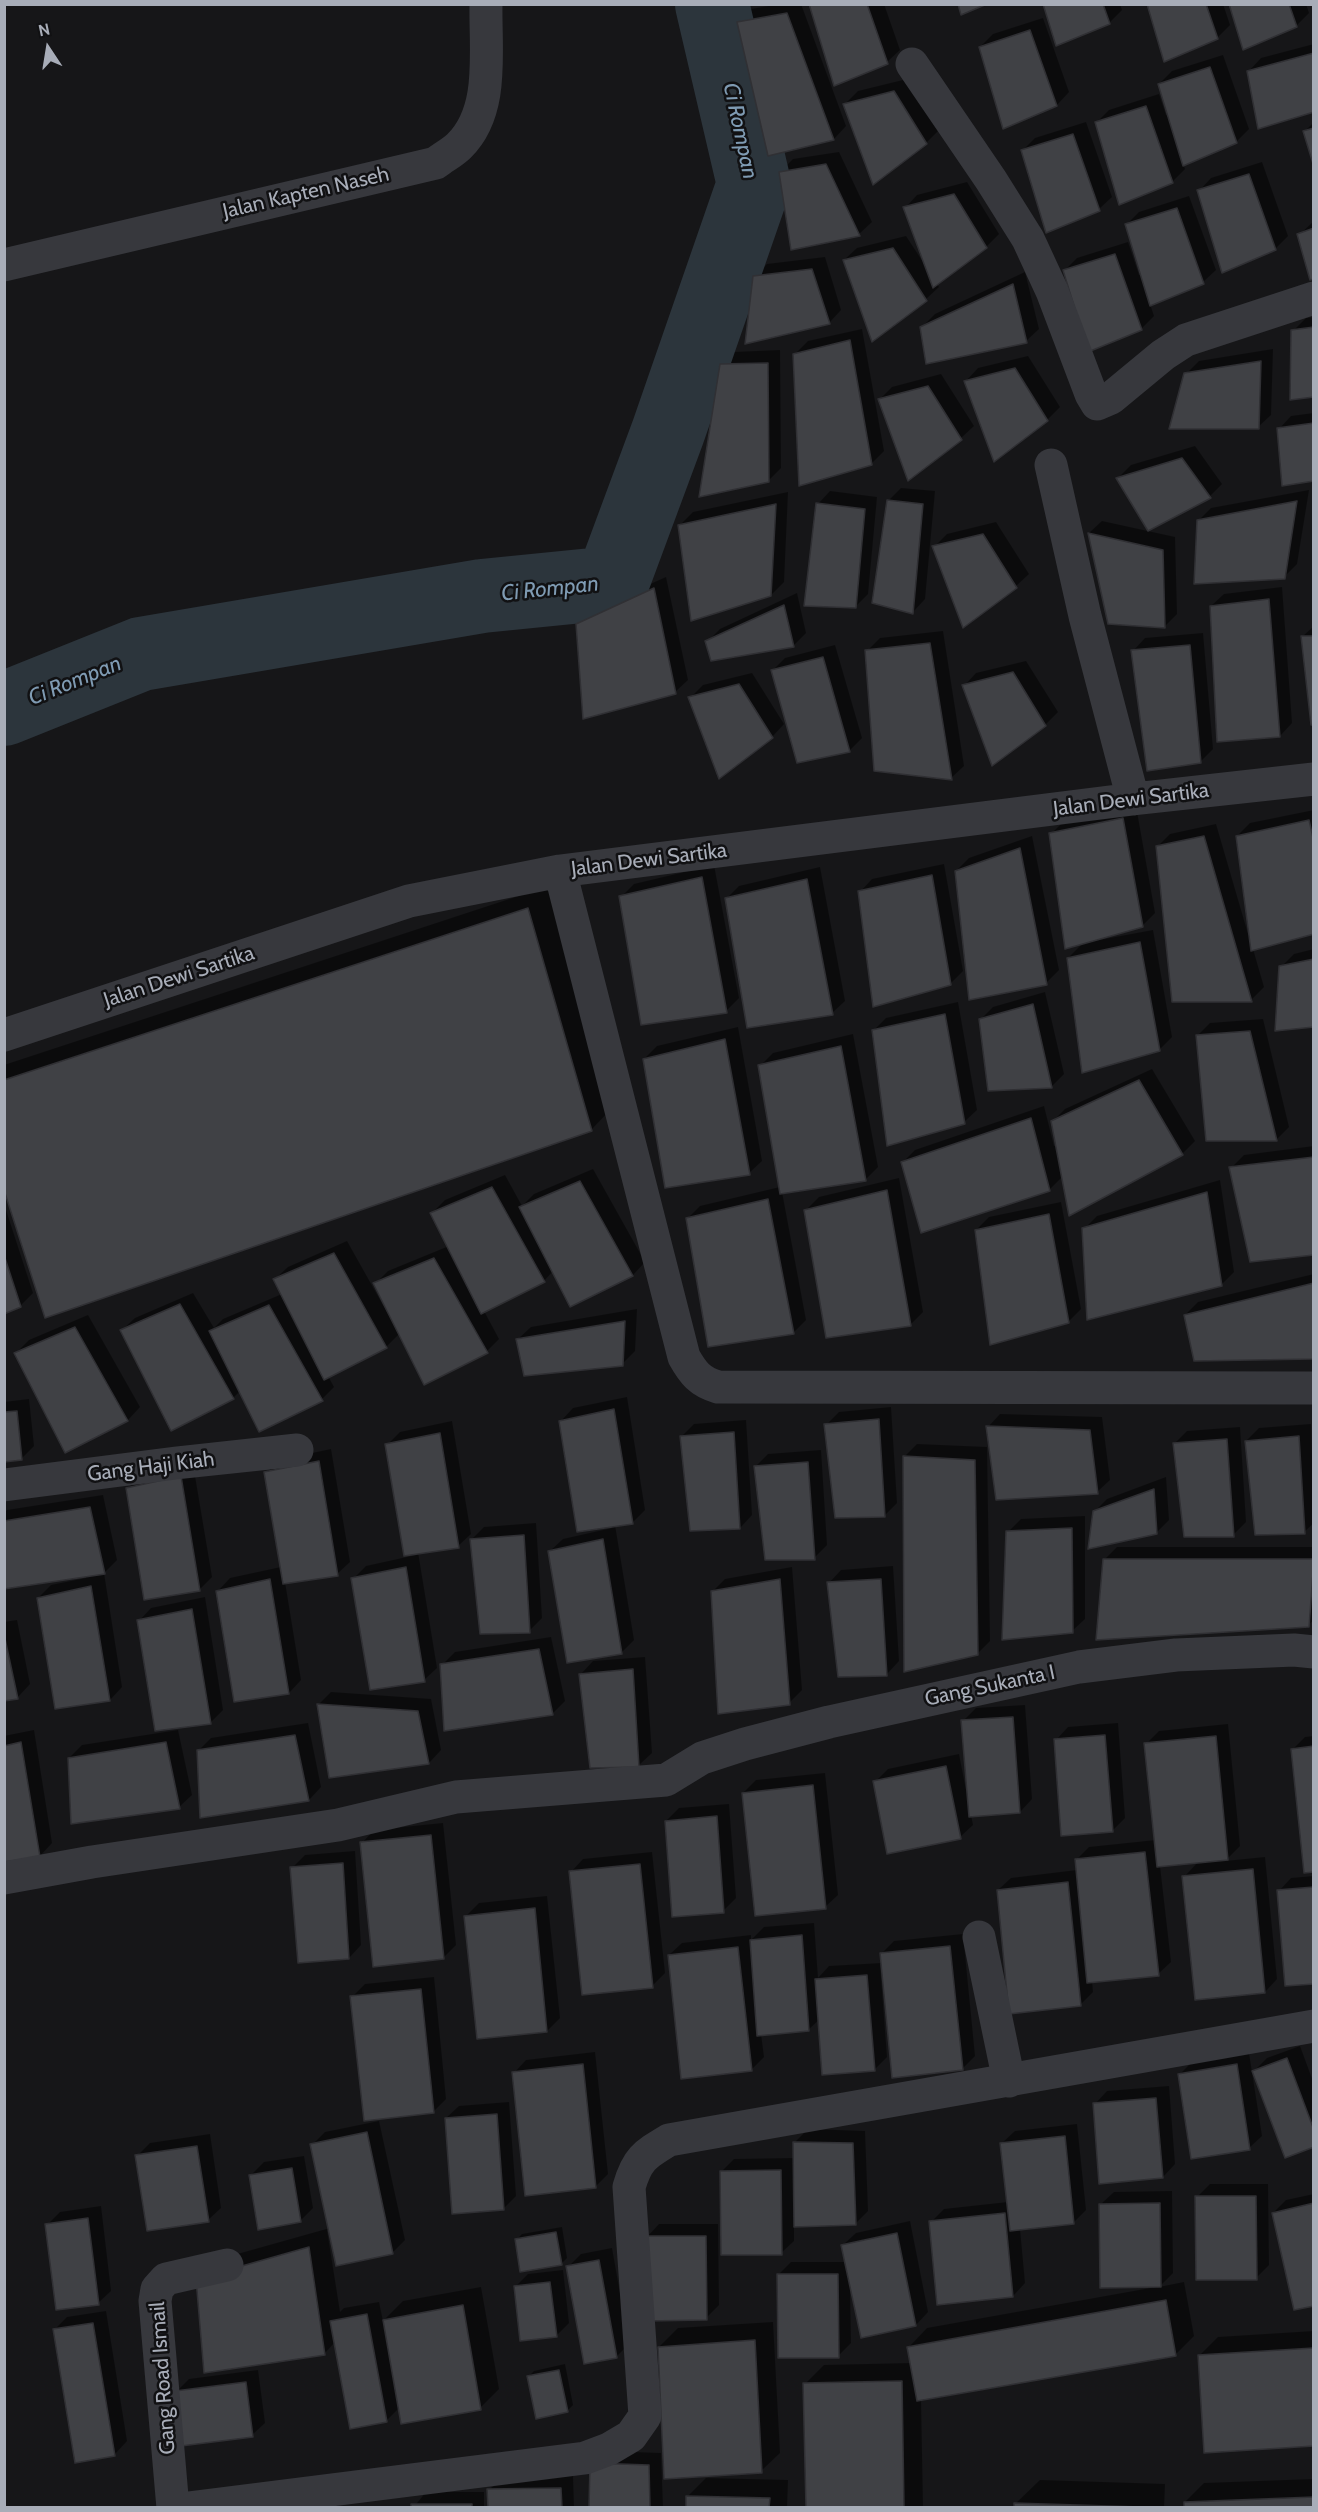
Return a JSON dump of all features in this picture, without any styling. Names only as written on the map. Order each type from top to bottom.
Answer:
[{"type":"street","name":"Jalan Kapten Naseh","points":[[4,264],[436,163],[459,146],[477,119],[485,94],[486,4]]},
{"type":"street","points":[[912,64],[1028,239],[1052,291],[1090,394],[1097,404],[1111,398],[1162,355],[1186,340],[1314,298]]},
{"type":"street","points":[[1051,465],[1085,616],[1133,799]]},
{"type":"street","name":"Jalan Dewi Sartika","points":[[4,1035],[409,901],[560,871],[1133,799],[1314,779]]},
{"type":"street","points":[[560,871],[684,1357],[694,1373],[704,1383],[718,1388],[1314,1388]]},
{"type":"street","name":"Gang Haji Kiah","points":[[4,1485],[297,1450]]},
{"type":"street","name":"Gang Sukanta I","points":[[4,1878],[92,1862],[338,1825],[456,1797],[666,1780],[702,1758],[745,1744],[829,1722],[1078,1667],[1176,1655],[1294,1650],[1314,1652]]},
{"type":"street","points":[[980,1938],[1009,2081]]},
{"type":"street","points":[[188,2508],[585,2458],[609,2449],[631,2436],[645,2416],[629,2187],[635,2166],[650,2151],[669,2140],[964,2086],[1009,2081],[1314,2026]]},
{"type":"street","name":"Gang Road Ismail","points":[[173,2508],[155,2301],[157,2289],[166,2279],[227,2265]]},
{"type":"building","points":[[809,4],[867,4],[888,64],[834,86]]},
{"type":"building","points":[[958,4],[987,4],[961,15]]},
{"type":"building","points":[[1043,4],[1103,4],[1110,24],[1056,46]]},
{"type":"building","points":[[1147,4],[1206,4],[1218,39],[1164,62]]},
{"type":"building","points":[[1229,4],[1289,4],[1297,27],[1243,50]]},
{"type":"building","points":[[787,13],[834,140],[768,156],[737,22]]},
{"type":"building","points":[[1030,30],[1057,106],[1003,129],[979,47]]},
{"type":"building","points":[[1314,53],[1314,112],[1258,129],[1247,71]]},
{"type":"building","points":[[1210,67],[1237,143],[1183,166],[1158,84]]},
{"type":"building","points":[[894,91],[927,144],[873,185],[843,104]]},
{"type":"building","points":[[1146,106],[1173,183],[1119,205],[1095,122]]},
{"type":"building","points":[[1314,128],[1314,167],[1303,131]]},
{"type":"building","points":[[1073,134],[1100,211],[1046,233],[1021,150]]},
{"type":"building","points":[[826,164],[860,236],[791,250],[779,172]]},
{"type":"building","points":[[1249,174],[1276,250],[1222,273],[1197,190]]},
{"type":"building","points":[[954,194],[987,248],[933,288],[903,207]]},
{"type":"building","points":[[1177,208],[1204,284],[1150,306],[1125,224]]},
{"type":"building","points":[[1314,228],[1314,279],[1310,280],[1297,234]]},
{"type":"building","points":[[893,248],[927,301],[872,342],[843,260]]},
{"type":"building","points":[[1115,254],[1142,330],[1088,352],[1063,270]]},
{"type":"building","points":[[812,269],[830,324],[745,344],[753,276]]},
{"type":"building","points":[[1013,284],[1027,343],[926,364],[920,327]]},
{"type":"building","points":[[1314,327],[1314,397],[1290,400],[1291,330]]},
{"type":"building","points":[[850,340],[872,465],[799,486],[793,354]]},
{"type":"building","points":[[1261,361],[1259,429],[1169,429],[1184,373]]},
{"type":"building","points":[[768,363],[769,482],[699,497],[720,364]]},
{"type":"building","points":[[1015,368],[1048,421],[994,462],[964,381]]},
{"type":"building","points":[[928,386],[962,440],[908,481],[878,399]]},
{"type":"building","points":[[1314,423],[1314,481],[1282,486],[1277,428]]},
{"type":"building","points":[[1182,458],[1211,498],[1148,531],[1116,478]]},
{"type":"building","points":[[887,500],[923,504],[913,614],[872,603]]},
{"type":"building","points":[[1297,501],[1285,579],[1194,584],[1197,520]]},
{"type":"building","points":[[816,503],[865,509],[856,608],[804,606]]},
{"type":"building","points":[[776,504],[771,596],[691,621],[678,525]]},
{"type":"building","points":[[1088,533],[1163,550],[1165,628],[1108,624]]},
{"type":"building","points":[[983,534],[1017,588],[963,628],[932,546]]},
{"type":"building","points":[[654,588],[676,694],[583,719],[576,624]]},
{"type":"building","points":[[1269,599],[1280,737],[1217,742],[1210,606]]},
{"type":"building","points":[[784,605],[794,647],[711,661],[705,641]]},
{"type":"building","points":[[1301,636],[1314,636],[1314,725],[1311,725]]},
{"type":"building","points":[[930,643],[952,780],[874,771],[865,650]]},
{"type":"building","points":[[1190,645],[1201,763],[1147,771],[1131,650]]},
{"type":"building","points":[[823,657],[850,752],[797,763],[771,670]]},
{"type":"building","points":[[1013,672],[1046,726],[992,766],[962,685]]},
{"type":"building","points":[[739,684],[773,738],[719,779],[688,697]]},
{"type":"building","points":[[1123,818],[1143,927],[1065,949],[1049,833]]},
{"type":"building","points":[[1309,820],[1314,842],[1314,934],[1251,951],[1236,836]]},
{"type":"building","points":[[1204,836],[1252,1002],[1172,1002],[1156,846]]},
{"type":"building","points":[[1020,848],[1047,985],[969,1000],[955,871]]},
{"type":"building","points":[[932,875],[951,985],[873,1007],[858,891]]},
{"type":"building","points":[[702,877],[727,1013],[641,1025],[619,896]]},
{"type":"building","points":[[807,879],[833,1015],[747,1028],[725,898]]},
{"type":"building","points":[[528,908],[592,1131],[45,1318],[4,1190],[4,1080]]},
{"type":"building","points":[[1140,942],[1160,1051],[1082,1073],[1067,958]]},
{"type":"building","points":[[1314,959],[1314,1027],[1275,1031],[1279,966]]},
{"type":"building","points":[[1033,1004],[1052,1088],[988,1091],[979,1019]]},
{"type":"building","points":[[945,1014],[965,1124],[887,1146],[872,1030]]},
{"type":"building","points":[[1250,1031],[1277,1141],[1206,1141],[1196,1035]]},
{"type":"building","points":[[725,1039],[750,1175],[665,1188],[643,1059]]},
{"type":"building","points":[[841,1046],[866,1181],[780,1194],[758,1065]]},
{"type":"building","points":[[1139,1080],[1183,1155],[1069,1216],[1051,1121]]},
{"type":"building","points":[[1031,1118],[1050,1191],[921,1233],[901,1162]]},
{"type":"building","points":[[1314,1157],[1314,1255],[1250,1262],[1229,1167]]},
{"type":"building","points":[[580,1181],[633,1276],[570,1307],[519,1207]]},
{"type":"building","points":[[492,1187],[545,1282],[481,1314],[430,1213]]},
{"type":"building","points":[[887,1190],[911,1326],[826,1338],[804,1210]]},
{"type":"building","points":[[1207,1192],[1222,1286],[1087,1320],[1082,1228]]},
{"type":"building","points":[[768,1199],[794,1334],[708,1347],[686,1218]]},
{"type":"building","points":[[1049,1214],[1069,1323],[990,1345],[975,1230]]},
{"type":"building","points":[[334,1253],[387,1348],[324,1380],[273,1279]]},
{"type":"building","points":[[4,1255],[21,1307],[4,1314]]},
{"type":"building","points":[[434,1258],[488,1353],[424,1385],[373,1283]]},
{"type":"building","points":[[1314,1283],[1314,1359],[1194,1361],[1184,1315]]},
{"type":"building","points":[[180,1304],[234,1399],[171,1431],[120,1330]]},
{"type":"building","points":[[269,1305],[323,1401],[259,1432],[209,1331]]},
{"type":"building","points":[[625,1321],[623,1366],[524,1376],[516,1339]]},
{"type":"building","points":[[75,1327],[128,1421],[65,1453],[14,1353]]},
{"type":"building","points":[[614,1409],[633,1524],[577,1532],[559,1421]]},
{"type":"building","points":[[17,1411],[22,1460],[4,1462],[4,1412]]},
{"type":"building","points":[[879,1419],[885,1517],[835,1518],[824,1424]]},
{"type":"building","points":[[986,1426],[1090,1430],[1098,1494],[996,1500]]},
{"type":"building","points":[[734,1432],[740,1529],[690,1531],[680,1436]]},
{"type":"building","points":[[440,1433],[459,1548],[404,1556],[385,1444]]},
{"type":"building","points":[[1299,1436],[1305,1534],[1255,1535],[1245,1441]]},
{"type":"building","points":[[1227,1439],[1234,1537],[1184,1537],[1173,1443]]},
{"type":"building","points":[[903,1456],[975,1460],[978,1655],[904,1672]]},
{"type":"building","points":[[319,1461],[338,1576],[283,1584],[264,1472]]},
{"type":"building","points":[[808,1462],[815,1560],[765,1560],[754,1466]]},
{"type":"building","points":[[181,1476],[200,1591],[144,1600],[126,1488]]},
{"type":"building","points":[[1154,1489],[1157,1534],[1088,1549],[1093,1511]]},
{"type":"building","points":[[90,1507],[105,1574],[4,1589],[4,1521]]},
{"type":"building","points":[[1072,1528],[1073,1633],[1002,1640],[1006,1531]]},
{"type":"building","points":[[524,1535],[530,1633],[480,1634],[470,1539]]},
{"type":"building","points":[[603,1539],[622,1654],[567,1663],[548,1551]]},
{"type":"building","points":[[1103,1559],[1314,1559],[1309,1627],[1096,1640]]},
{"type":"building","points":[[406,1567],[425,1682],[370,1690],[351,1578]]},
{"type":"building","points":[[270,1579],[289,1694],[234,1702],[216,1591]]},
{"type":"building","points":[[780,1579],[790,1705],[718,1714],[711,1591]]},
{"type":"building","points":[[881,1579],[887,1676],[838,1677],[827,1582]]},
{"type":"building","points":[[91,1586],[110,1701],[55,1709],[37,1598]]},
{"type":"building","points":[[192,1609],[211,1724],[155,1731],[137,1620]]},
{"type":"building","points":[[4,1634],[18,1699],[4,1701]]},
{"type":"building","points":[[539,1649],[553,1715],[444,1731],[440,1664]]},
{"type":"building","points":[[633,1669],[639,1767],[590,1768],[579,1674]]},
{"type":"building","points":[[317,1704],[418,1711],[429,1764],[329,1778]]},
{"type":"building","points":[[1013,1717],[1020,1813],[969,1817],[961,1720]]},
{"type":"building","points":[[295,1735],[309,1801],[200,1818],[197,1750]]},
{"type":"building","points":[[1105,1735],[1113,1832],[1061,1836],[1054,1739]]},
{"type":"building","points":[[1216,1736],[1228,1860],[1157,1867],[1144,1743]]},
{"type":"building","points":[[21,1742],[40,1857],[4,1862],[4,1746]]},
{"type":"building","points":[[166,1742],[180,1809],[71,1824],[68,1758]]},
{"type":"building","points":[[1314,1746],[1314,1872],[1304,1873],[1291,1749]]},
{"type":"building","points":[[946,1766],[961,1839],[887,1854],[873,1781]]},
{"type":"building","points":[[813,1785],[826,1909],[755,1916],[742,1793]]},
{"type":"building","points":[[717,1816],[724,1913],[672,1917],[665,1821]]},
{"type":"building","points":[[431,1835],[444,1959],[373,1967],[360,1842]]},
{"type":"building","points":[[1145,1852],[1159,1976],[1087,1983],[1075,1859]]},
{"type":"building","points":[[343,1863],[349,1959],[298,1963],[290,1867]]},
{"type":"building","points":[[640,1864],[653,1988],[582,1995],[569,1871]]},
{"type":"building","points":[[1253,1869],[1265,1993],[1195,2000],[1182,1876]]},
{"type":"building","points":[[1068,1882],[1081,2006],[1009,2014],[997,1890]]},
{"type":"building","points":[[1314,1887],[1314,1984],[1285,1986],[1277,1890]]},
{"type":"building","points":[[535,1908],[547,2032],[477,2039],[464,1916]]},
{"type":"building","points":[[802,1935],[809,2031],[757,2036],[750,1940]]},
{"type":"building","points":[[950,1946],[963,2070],[892,2078],[880,1953]]},
{"type":"building","points":[[738,1947],[752,2071],[681,2079],[668,1955]]},
{"type":"building","points":[[867,1975],[875,2071],[822,2075],[815,1979]]},
{"type":"building","points":[[421,1989],[434,2113],[364,2121],[350,1996]]},
{"type":"building","points":[[1287,2058],[1314,2130],[1314,2147],[1285,2158],[1252,2071]]},
{"type":"building","points":[[583,2064],[596,2188],[525,2196],[512,2072]]},
{"type":"building","points":[[1237,2064],[1250,2150],[1191,2159],[1178,2074]]},
{"type":"building","points":[[1156,2098],[1163,2178],[1099,2184],[1093,2103]]},
{"type":"building","points":[[497,2114],[504,2210],[452,2214],[445,2118]]},
{"type":"building","points":[[367,2132],[393,2254],[336,2266],[310,2144]]},
{"type":"building","points":[[1065,2136],[1074,2224],[1010,2231],[1000,2143]]},
{"type":"building","points":[[793,2142],[853,2143],[856,2225],[794,2227]]},
{"type":"building","points":[[197,2146],[209,2222],[147,2231],[135,2155]]},
{"type":"building","points":[[292,2168],[301,2222],[258,2230],[249,2175]]},
{"type":"building","points":[[781,2170],[782,2255],[721,2255],[720,2171]]},
{"type":"building","points":[[1195,2196],[1256,2196],[1257,2280],[1196,2280]]},
{"type":"building","points":[[1160,2203],[1161,2287],[1100,2288],[1099,2204]]},
{"type":"building","points":[[1314,2203],[1314,2306],[1294,2310],[1272,2213]]},
{"type":"building","points":[[1005,2213],[1013,2297],[937,2305],[929,2221]]},
{"type":"building","points":[[88,2218],[99,2305],[56,2310],[45,2224]]},
{"type":"building","points":[[556,2232],[562,2265],[520,2272],[515,2239]]},
{"type":"building","points":[[897,2233],[916,2326],[861,2338],[841,2245]]},
{"type":"building","points":[[645,2236],[706,2236],[707,2320],[646,2321]]},
{"type":"building","points":[[309,2247],[325,2355],[204,2373],[196,2279]]},
{"type":"building","points":[[599,2260],[617,2358],[584,2364],[566,2266]]},
{"type":"building","points":[[777,2274],[838,2274],[839,2358],[778,2358]]},
{"type":"building","points":[[550,2282],[557,2337],[520,2341],[514,2286]]},
{"type":"building","points":[[1166,2300],[1176,2356],[917,2401],[907,2347]]},
{"type":"building","points":[[463,2305],[481,2410],[401,2424],[383,2320]]},
{"type":"building","points":[[367,2314],[387,2422],[350,2429],[330,2321]]},
{"type":"building","points":[[93,2323],[115,2456],[75,2463],[53,2329]]},
{"type":"building","points":[[755,2340],[762,2473],[664,2479],[658,2347]]},
{"type":"building","points":[[1314,2348],[1314,2446],[1204,2453],[1198,2355]]},
{"type":"building","points":[[559,2370],[568,2412],[536,2419],[527,2376]]},
{"type":"building","points":[[902,2381],[904,2508],[806,2508],[803,2383]]},
{"type":"building","points":[[246,2382],[253,2437],[181,2446],[175,2391]]},
{"type":"building","points":[[590,2463],[649,2465],[650,2508],[589,2508]]},
{"type":"building","points":[[561,2488],[562,2508],[488,2508],[487,2489]]},
{"type":"building","points":[[686,2496],[770,2498],[769,2508],[686,2508]]},
{"type":"building","points":[[1314,2497],[1314,2508],[1184,2508],[1184,2502]]},
{"type":"building","points":[[1014,2503],[1141,2507],[1141,2508],[1014,2508]]},
{"type":"building","points":[[411,2504],[472,2504],[472,2508],[411,2508]]},
{"type":"waterway","name":"Ci Rompan","points":[[4,709],[141,654],[482,596],[612,583],[668,432],[754,184],[712,4]]}]
